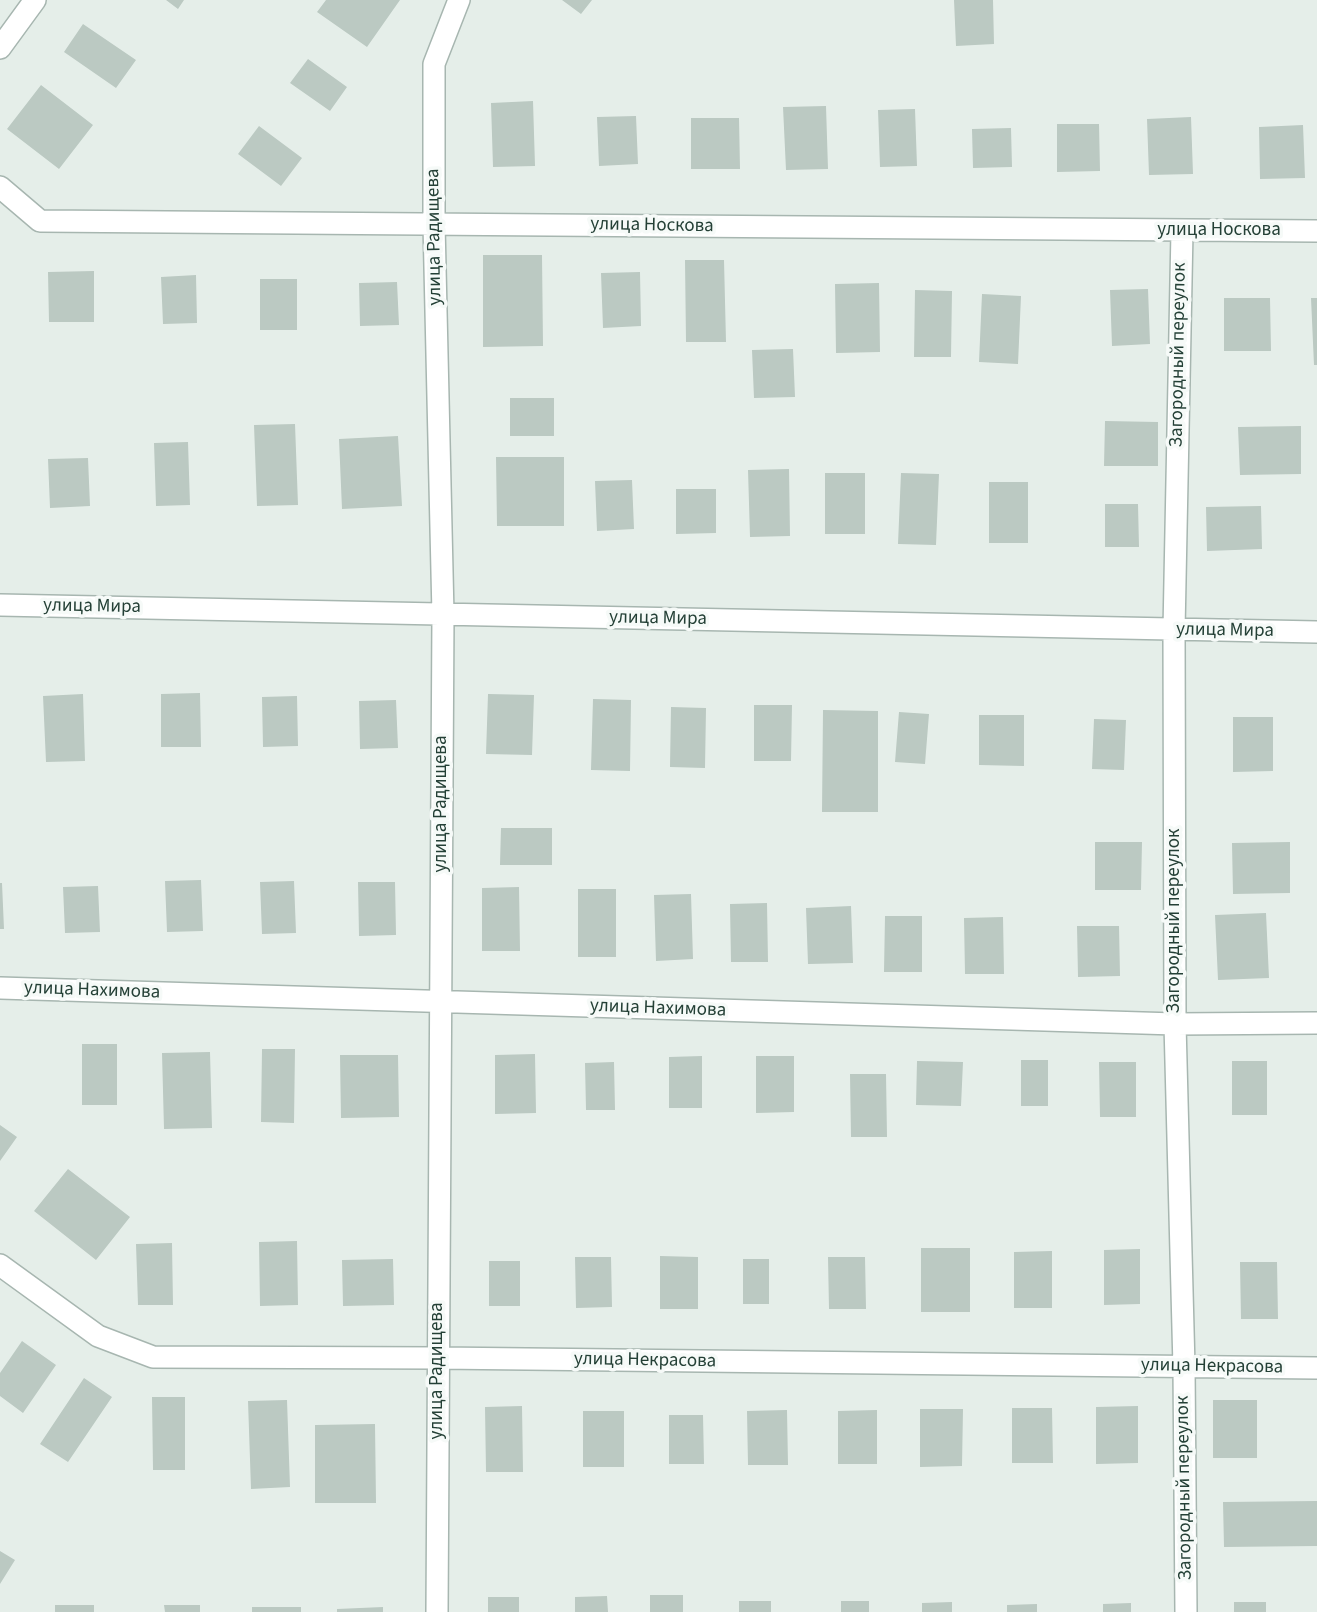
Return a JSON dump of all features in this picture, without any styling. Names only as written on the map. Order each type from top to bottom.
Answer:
[{"type":"street","points":[[0,48],[35,0]]},
{"type":"street","name":"улица Радищева","points":[[437,1612],[443,615],[434,224],[434,64],[459,0]]},
{"type":"street","name":"улица Носкова","points":[[0,187],[40,220],[1317,231]]},
{"type":"street","name":"Загородный переулок","points":[[1182,231],[1174,630],[1175,1024],[1184,1367],[1186,1612]]},
{"type":"street","name":"улица Мира","points":[[0,605],[1317,632]]},
{"type":"street","name":"улица Нахимова","points":[[0,988],[1175,1024],[1317,1023]]},
{"type":"street","name":"улица Некрасова","points":[[0,1265],[98,1336],[152,1357],[1317,1368]]},
{"type":"building","points":[[166,0],[184,0],[178,9]]},
{"type":"building","points":[[326,0],[400,0],[367,47],[317,12]]},
{"type":"building","points":[[562,0],[592,0],[581,14]]},
{"type":"building","points":[[954,0],[993,0],[994,44],[956,46]]},
{"type":"building","points":[[83,24],[136,60],[116,88],[64,52]]},
{"type":"building","points":[[308,59],[347,87],[330,111],[290,83]]},
{"type":"building","points":[[41,85],[93,125],[59,169],[7,129]]},
{"type":"building","points":[[533,101],[535,166],[493,167],[491,103]]},
{"type":"building","points":[[826,106],[828,169],[786,170],[783,107]]},
{"type":"building","points":[[915,109],[917,166],[880,167],[878,110]]},
{"type":"building","points":[[636,116],[638,164],[599,166],[597,117]]},
{"type":"building","points":[[1191,117],[1193,174],[1149,175],[1147,119]]},
{"type":"building","points":[[691,118],[739,118],[740,169],[691,169]]},
{"type":"building","points":[[1057,124],[1099,124],[1100,171],[1057,172]]},
{"type":"building","points":[[1303,125],[1305,178],[1260,179],[1259,127]]},
{"type":"building","points":[[259,126],[302,158],[281,186],[238,154]]},
{"type":"building","points":[[1011,128],[1012,167],[973,168],[972,129]]},
{"type":"building","points":[[483,255],[542,255],[543,346],[483,347]]},
{"type":"building","points":[[685,260],[724,260],[726,342],[686,342]]},
{"type":"building","points":[[94,271],[94,322],[49,322],[48,272]]},
{"type":"building","points":[[640,272],[641,326],[603,328],[601,273]]},
{"type":"building","points":[[196,275],[197,323],[163,324],[161,277]]},
{"type":"building","points":[[260,279],[297,279],[297,330],[260,330]]},
{"type":"building","points":[[397,282],[399,325],[360,326],[359,283]]},
{"type":"building","points":[[879,283],[880,352],[836,353],[835,284]]},
{"type":"building","points":[[1148,289],[1150,344],[1112,346],[1110,290]]},
{"type":"building","points":[[915,290],[952,291],[951,357],[914,357]]},
{"type":"building","points":[[982,294],[1021,296],[1018,364],[979,362]]},
{"type":"building","points":[[1224,298],[1270,298],[1271,351],[1224,351]]},
{"type":"building","points":[[1311,298],[1317,298],[1317,365],[1314,365]]},
{"type":"building","points":[[793,349],[795,397],[754,398],[752,350]]},
{"type":"building","points":[[510,398],[554,398],[554,436],[510,436]]},
{"type":"building","points":[[1105,421],[1158,422],[1158,466],[1104,466]]},
{"type":"building","points":[[295,424],[298,505],[257,506],[254,425]]},
{"type":"building","points":[[1301,426],[1301,474],[1240,475],[1238,427]]},
{"type":"building","points":[[398,436],[402,506],[342,509],[339,439]]},
{"type":"building","points":[[188,442],[190,505],[156,506],[154,443]]},
{"type":"building","points":[[496,457],[564,457],[564,526],[497,526]]},
{"type":"building","points":[[88,458],[90,506],[50,508],[48,459]]},
{"type":"building","points":[[789,469],[790,536],[750,537],[748,470]]},
{"type":"building","points":[[825,473],[865,473],[865,534],[825,534]]},
{"type":"building","points":[[901,473],[939,474],[936,545],[898,544]]},
{"type":"building","points":[[632,480],[634,529],[597,531],[595,481]]},
{"type":"building","points":[[989,482],[1028,482],[1028,543],[989,543]]},
{"type":"building","points":[[676,489],[716,489],[716,533],[676,534]]},
{"type":"building","points":[[1105,504],[1138,504],[1139,547],[1105,547]]},
{"type":"building","points":[[1261,506],[1262,549],[1207,551],[1206,507]]},
{"type":"building","points":[[200,693],[201,747],[161,747],[161,694]]},
{"type":"building","points":[[83,694],[85,761],[46,762],[43,696]]},
{"type":"building","points":[[488,694],[534,695],[532,755],[486,754]]},
{"type":"building","points":[[297,696],[298,746],[263,747],[262,697]]},
{"type":"building","points":[[593,699],[631,700],[630,771],[591,770]]},
{"type":"building","points":[[396,700],[398,748],[360,749],[359,701]]},
{"type":"building","points":[[754,705],[792,705],[791,761],[754,761]]},
{"type":"building","points":[[671,707],[706,708],[705,768],[670,767]]},
{"type":"building","points":[[823,710],[878,711],[878,812],[822,812]]},
{"type":"building","points":[[899,712],[929,714],[925,764],[895,762]]},
{"type":"building","points":[[979,715],[1024,715],[1024,766],[979,765]]},
{"type":"building","points":[[1233,717],[1273,717],[1273,771],[1233,772]]},
{"type":"building","points":[[1094,719],[1126,720],[1124,770],[1092,769]]},
{"type":"building","points":[[501,828],[552,828],[552,865],[500,865]]},
{"type":"building","points":[[1095,842],[1142,842],[1141,890],[1095,890]]},
{"type":"building","points":[[1290,842],[1290,893],[1233,894],[1232,843]]},
{"type":"building","points":[[201,880],[203,931],[167,932],[165,881]]},
{"type":"building","points":[[294,881],[296,933],[262,934],[260,882]]},
{"type":"building","points":[[358,882],[395,882],[396,935],[359,936]]},
{"type":"building","points":[[2,883],[4,929],[0,929]]},
{"type":"building","points":[[98,886],[100,932],[65,933],[63,887]]},
{"type":"building","points":[[519,887],[520,951],[482,951],[482,888]]},
{"type":"building","points":[[578,889],[616,889],[616,957],[578,957]]},
{"type":"building","points":[[691,894],[693,959],[656,961],[654,895]]},
{"type":"building","points":[[767,903],[768,962],[731,962],[730,904]]},
{"type":"building","points":[[851,906],[853,963],[808,964],[806,908]]},
{"type":"building","points":[[1266,913],[1269,978],[1218,980],[1215,915]]},
{"type":"building","points":[[885,916],[922,916],[922,972],[884,972]]},
{"type":"building","points":[[1003,917],[1004,974],[965,974],[964,918]]},
{"type":"building","points":[[1077,926],[1119,926],[1120,976],[1078,977]]},
{"type":"building","points":[[82,1044],[117,1044],[117,1105],[82,1105]]},
{"type":"building","points":[[262,1049],[295,1049],[294,1123],[261,1122]]},
{"type":"building","points":[[210,1052],[212,1128],[164,1129],[162,1053]]},
{"type":"building","points":[[535,1054],[536,1113],[495,1114],[495,1055]]},
{"type":"building","points":[[340,1055],[398,1055],[399,1117],[341,1118]]},
{"type":"building","points":[[702,1056],[702,1108],[669,1108],[669,1057]]},
{"type":"building","points":[[756,1056],[794,1056],[794,1112],[756,1113]]},
{"type":"building","points":[[1021,1060],[1048,1060],[1048,1106],[1021,1106]]},
{"type":"building","points":[[917,1061],[963,1062],[961,1106],[916,1105]]},
{"type":"building","points":[[1232,1061],[1267,1061],[1267,1115],[1232,1115]]},
{"type":"building","points":[[614,1062],[615,1110],[586,1110],[585,1063]]},
{"type":"building","points":[[1099,1062],[1136,1062],[1136,1117],[1100,1117]]},
{"type":"building","points":[[850,1074],[886,1074],[887,1137],[851,1137]]},
{"type":"building","points":[[0,1125],[17,1137],[0,1161]]},
{"type":"building","points":[[68,1169],[130,1217],[96,1260],[34,1211]]},
{"type":"building","points":[[297,1241],[298,1305],[260,1306],[259,1242]]},
{"type":"building","points":[[172,1243],[173,1305],[138,1305],[136,1244]]},
{"type":"building","points":[[921,1248],[970,1248],[970,1312],[921,1312]]},
{"type":"building","points":[[1140,1249],[1140,1304],[1104,1305],[1104,1250]]},
{"type":"building","points":[[1052,1251],[1052,1308],[1014,1308],[1014,1252]]},
{"type":"building","points":[[660,1256],[698,1257],[698,1309],[660,1309]]},
{"type":"building","points":[[575,1257],[611,1257],[612,1307],[576,1308]]},
{"type":"building","points":[[828,1257],[865,1257],[866,1309],[829,1309]]},
{"type":"building","points":[[393,1259],[394,1305],[343,1306],[342,1260]]},
{"type":"building","points":[[743,1259],[769,1259],[769,1304],[743,1304]]},
{"type":"building","points":[[489,1261],[520,1261],[520,1306],[489,1306]]},
{"type":"building","points":[[1240,1262],[1277,1262],[1278,1319],[1241,1319]]},
{"type":"building","points":[[22,1341],[56,1365],[23,1413],[0,1396],[0,1373]]},
{"type":"building","points":[[84,1378],[112,1397],[68,1462],[40,1444]]},
{"type":"building","points":[[152,1397],[185,1397],[185,1470],[153,1470]]},
{"type":"building","points":[[287,1400],[290,1487],[251,1489],[248,1401]]},
{"type":"building","points":[[1213,1400],[1257,1400],[1257,1458],[1213,1458]]},
{"type":"building","points":[[522,1406],[523,1472],[486,1472],[485,1407]]},
{"type":"building","points":[[1138,1406],[1138,1463],[1096,1464],[1096,1407]]},
{"type":"building","points":[[1012,1408],[1052,1408],[1053,1463],[1012,1463]]},
{"type":"building","points":[[920,1409],[963,1409],[962,1466],[920,1467]]},
{"type":"building","points":[[787,1410],[788,1465],[748,1465],[747,1411]]},
{"type":"building","points":[[877,1410],[877,1464],[838,1464],[838,1411]]},
{"type":"building","points":[[583,1411],[624,1411],[624,1467],[583,1467]]},
{"type":"building","points":[[669,1415],[703,1415],[704,1464],[669,1464]]},
{"type":"building","points":[[375,1424],[376,1503],[315,1503],[315,1425]]},
{"type":"building","points":[[1317,1501],[1317,1546],[1224,1547],[1223,1502]]},
{"type":"building","points":[[0,1551],[15,1560],[0,1584]]},
{"type":"building","points":[[650,1595],[683,1595],[683,1612],[650,1612]]},
{"type":"building","points":[[607,1596],[608,1612],[575,1612],[575,1597]]},
{"type":"building","points":[[488,1597],[519,1597],[519,1612],[488,1612]]},
{"type":"building","points":[[739,1601],[771,1601],[771,1612],[739,1612]]},
{"type":"building","points":[[841,1601],[869,1601],[869,1612],[841,1612]]},
{"type":"building","points":[[952,1602],[952,1612],[922,1612],[922,1603]]},
{"type":"building","points":[[1234,1602],[1266,1602],[1266,1612],[1234,1612]]},
{"type":"building","points":[[1131,1603],[1131,1612],[1103,1612],[1103,1604]]},
{"type":"building","points":[[1037,1604],[1037,1612],[1007,1612],[1007,1605]]},
{"type":"building","points":[[55,1605],[94,1605],[94,1612],[55,1612]]},
{"type":"building","points":[[164,1605],[200,1605],[200,1612],[165,1612]]},
{"type":"building","points":[[252,1607],[301,1607],[301,1612],[252,1612]]},
{"type":"building","points":[[383,1607],[383,1612],[337,1612],[337,1609]]}]
